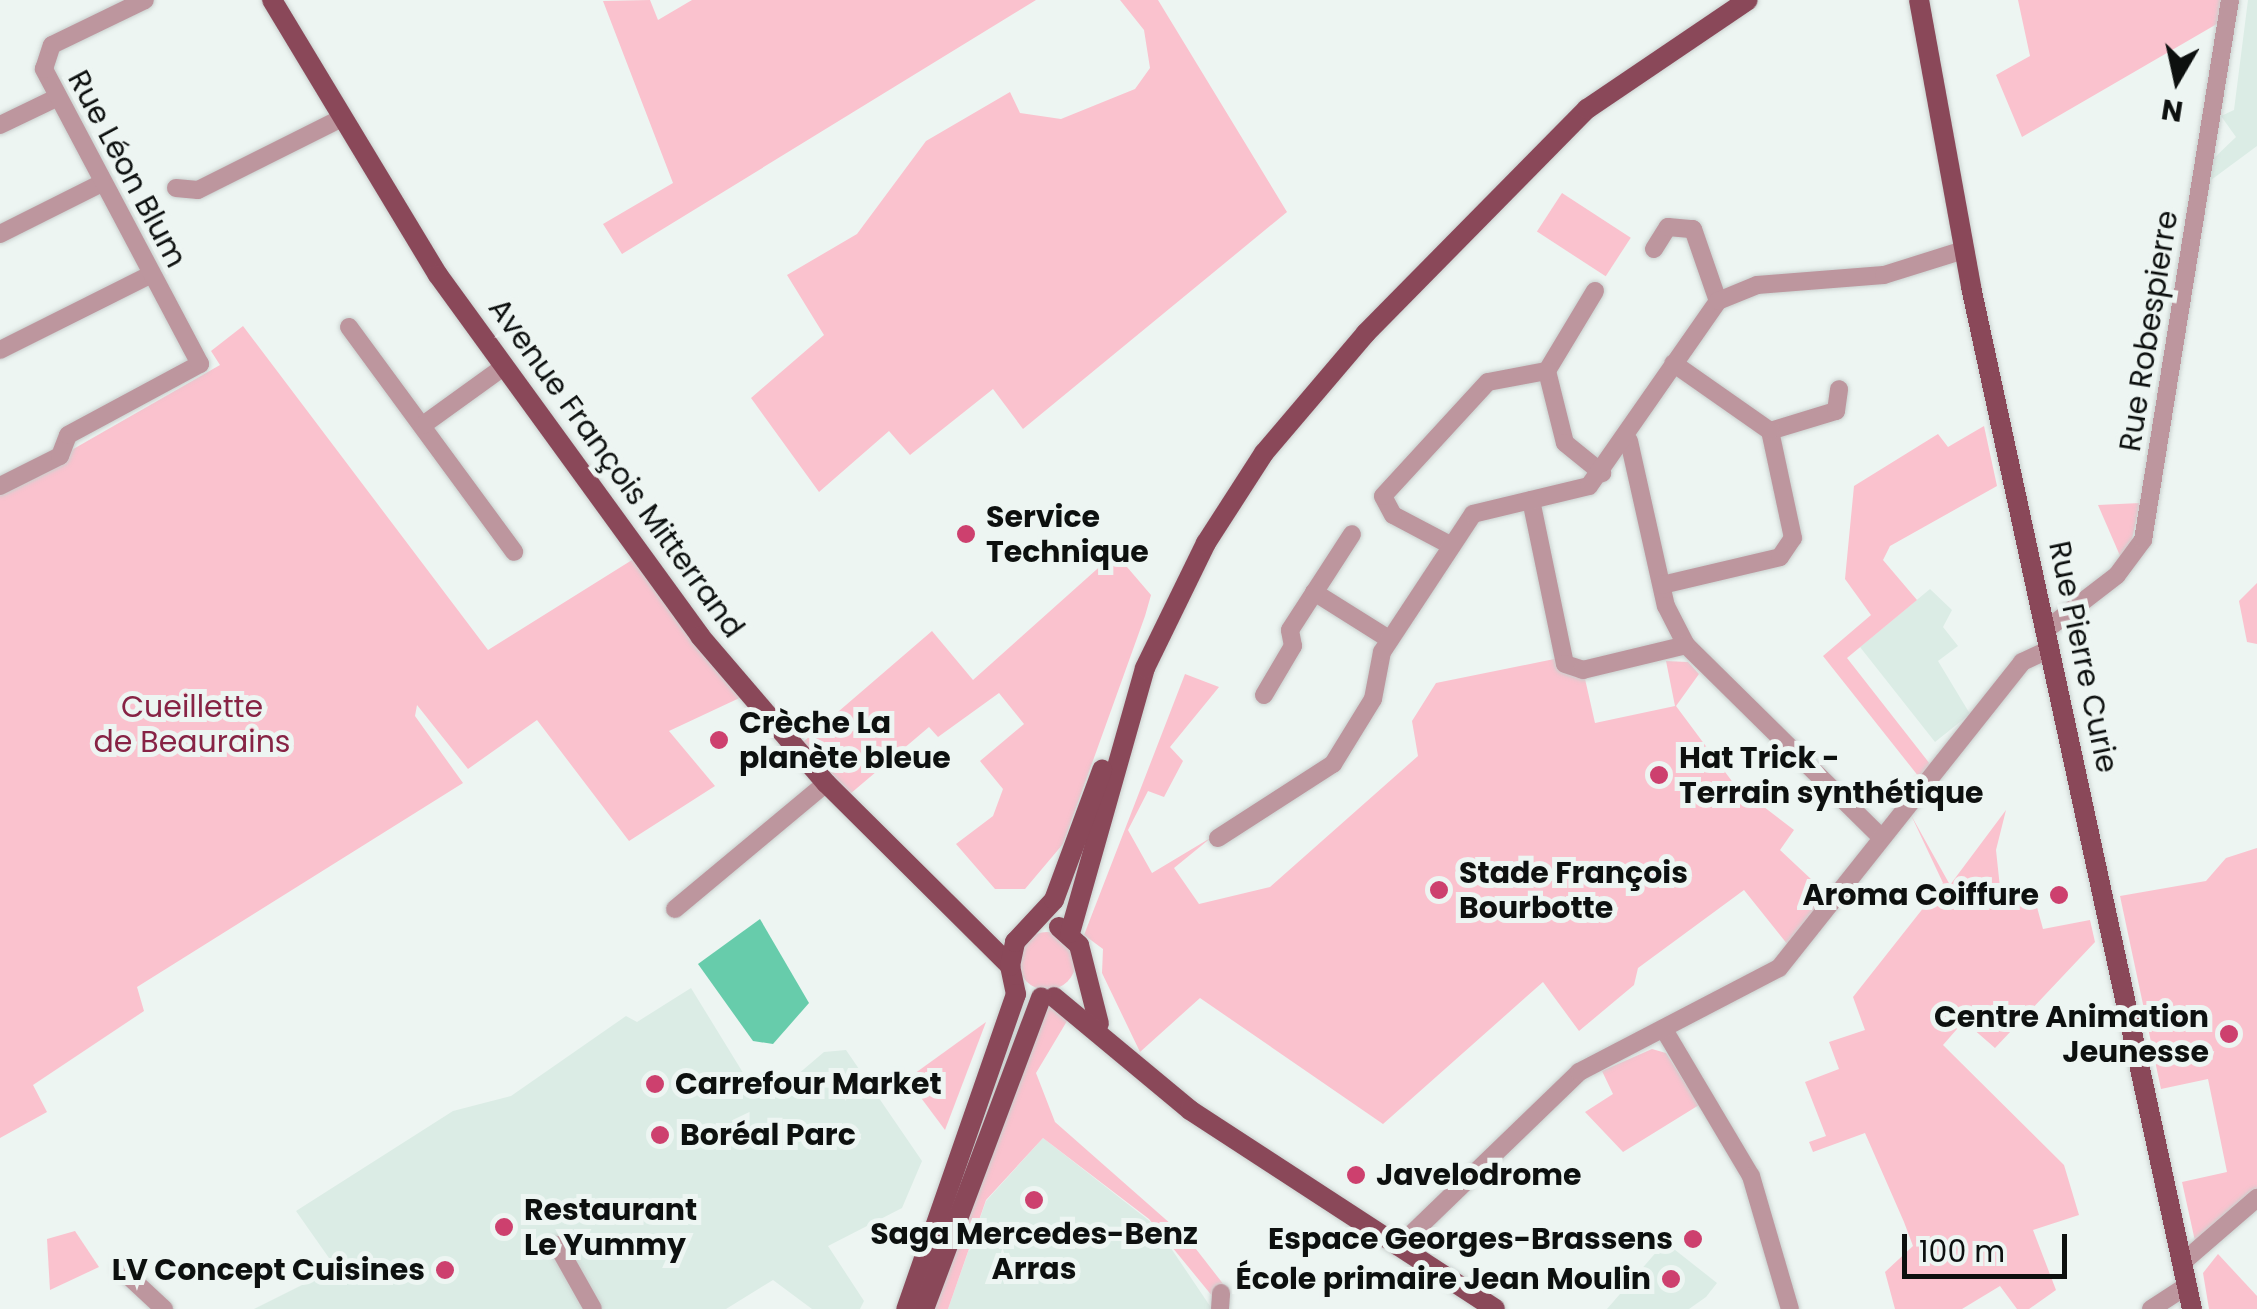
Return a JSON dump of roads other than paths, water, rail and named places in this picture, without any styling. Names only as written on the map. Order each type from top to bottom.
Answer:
[{"type":"main road","name":"Avenue François Mitterrand","points":[[272,0],[338,120],[502,368],[700,636],[826,782],[1012,973]]},
{"type":"main road","points":[[906,1309],[1028,932],[1206,543],[1310,395],[1587,109],[1748,2]]},
{"type":"main road","name":"Rue Pierre Curie","points":[[1916,5],[1964,250],[2192,1309]]},
{"type":"main road","points":[[1104,1035],[1070,933],[1127,715]]},
{"type":"main road","points":[[970,926],[1070,933]]},
{"type":"main road","points":[[1012,973],[1104,1035],[1190,1110],[1494,1309]]},
{"type":"main road","points":[[924,1309],[1048,997],[1081,974]]},
{"type":"main road","points":[[891,1309],[942,1204]]},
{"type":"street","name":"Rue Léon Blum","points":[[0,486],[60,456],[68,434],[186,377],[198,354],[98,186],[44,69],[52,46],[145,0]]},
{"type":"street","name":"Rue Robespierre","points":[[1398,1247],[1579,1072],[1666,1033],[1779,968],[2022,662],[2126,566],[2143,540],[2230,0]]},
{"type":"street","points":[[0,125],[56,98]]},
{"type":"street","points":[[176,188],[198,190],[338,120]]},
{"type":"street","points":[[0,234],[98,186]]},
{"type":"street","points":[[1654,249],[1668,227],[1693,228],[1718,300]]},
{"type":"street","points":[[1218,838],[1333,764],[1373,699],[1386,646],[1473,514],[1530,500],[1602,474],[1629,441],[1673,363],[1718,300],[1757,285],[1884,276],[1964,250]]},
{"type":"street","points":[[0,350],[150,276]]},
{"type":"street","points":[[1595,291],[1547,371],[1565,443],[1602,474]]},
{"type":"street","points":[[349,327],[514,552]]},
{"type":"street","points":[[1662,584],[1791,547],[1770,432],[1673,363]]},
{"type":"street","points":[[423,425],[502,368]]},
{"type":"street","points":[[1450,545],[1392,515],[1384,496],[1488,382],[1547,371]]},
{"type":"street","points":[[1770,432],[1836,411],[1840,389]]},
{"type":"street","points":[[1629,441],[1662,584],[1686,645],[1881,838]]},
{"type":"street","points":[[1530,500],[1565,664],[1583,670],[1686,645]]},
{"type":"street","points":[[1264,695],[1314,592],[1352,534]]},
{"type":"street","points":[[1314,592],[1386,646]]},
{"type":"street","points":[[675,908],[826,782]]},
{"type":"street","points":[[1666,1033],[1740,1152],[1790,1309]]},
{"type":"street","points":[[2183,1262],[2257,1198]]},
{"type":"street","points":[[557,1246],[588,1308]]},
{"type":"street","points":[[120,1269],[164,1309]]},
{"type":"street","points":[[2151,1309],[2188,1286]]},
{"type":"place","name":"Service Technique","points":[[966,534]]},
{"type":"place","name":"Crèche La planète bleue","points":[[719,740]]},
{"type":"place","name":"Hat Trick - Terrain synthétique","points":[[1659,775]]},
{"type":"place","name":"Stade François Bourbotte","points":[[1439,890]]},
{"type":"place","name":"Aroma Coiffure","points":[[2059,895]]},
{"type":"place","name":"Centre Animation Jeunesse","points":[[2229,1034]]},
{"type":"place","name":"Carrefour Market","points":[[655,1084]]},
{"type":"place","name":"Boréal Parc","points":[[660,1135]]},
{"type":"place","name":"Javelodrome","points":[[1356,1175]]},
{"type":"place","name":"Saga Mercedes-Benz Arras","points":[[1034,1200]]},
{"type":"place","name":"Restaurant Le Yummy","points":[[504,1227]]},
{"type":"place","name":"Espace Georges-Brassens","points":[[1693,1239]]},
{"type":"place","name":"LV Concept Cuisines","points":[[445,1270]]},
{"type":"place","name":"École primaire Jean Moulin","points":[[1671,1279]]},
{"type":"park label","name":"Cueillette de Beaurains","points":[[192,724]]}]
